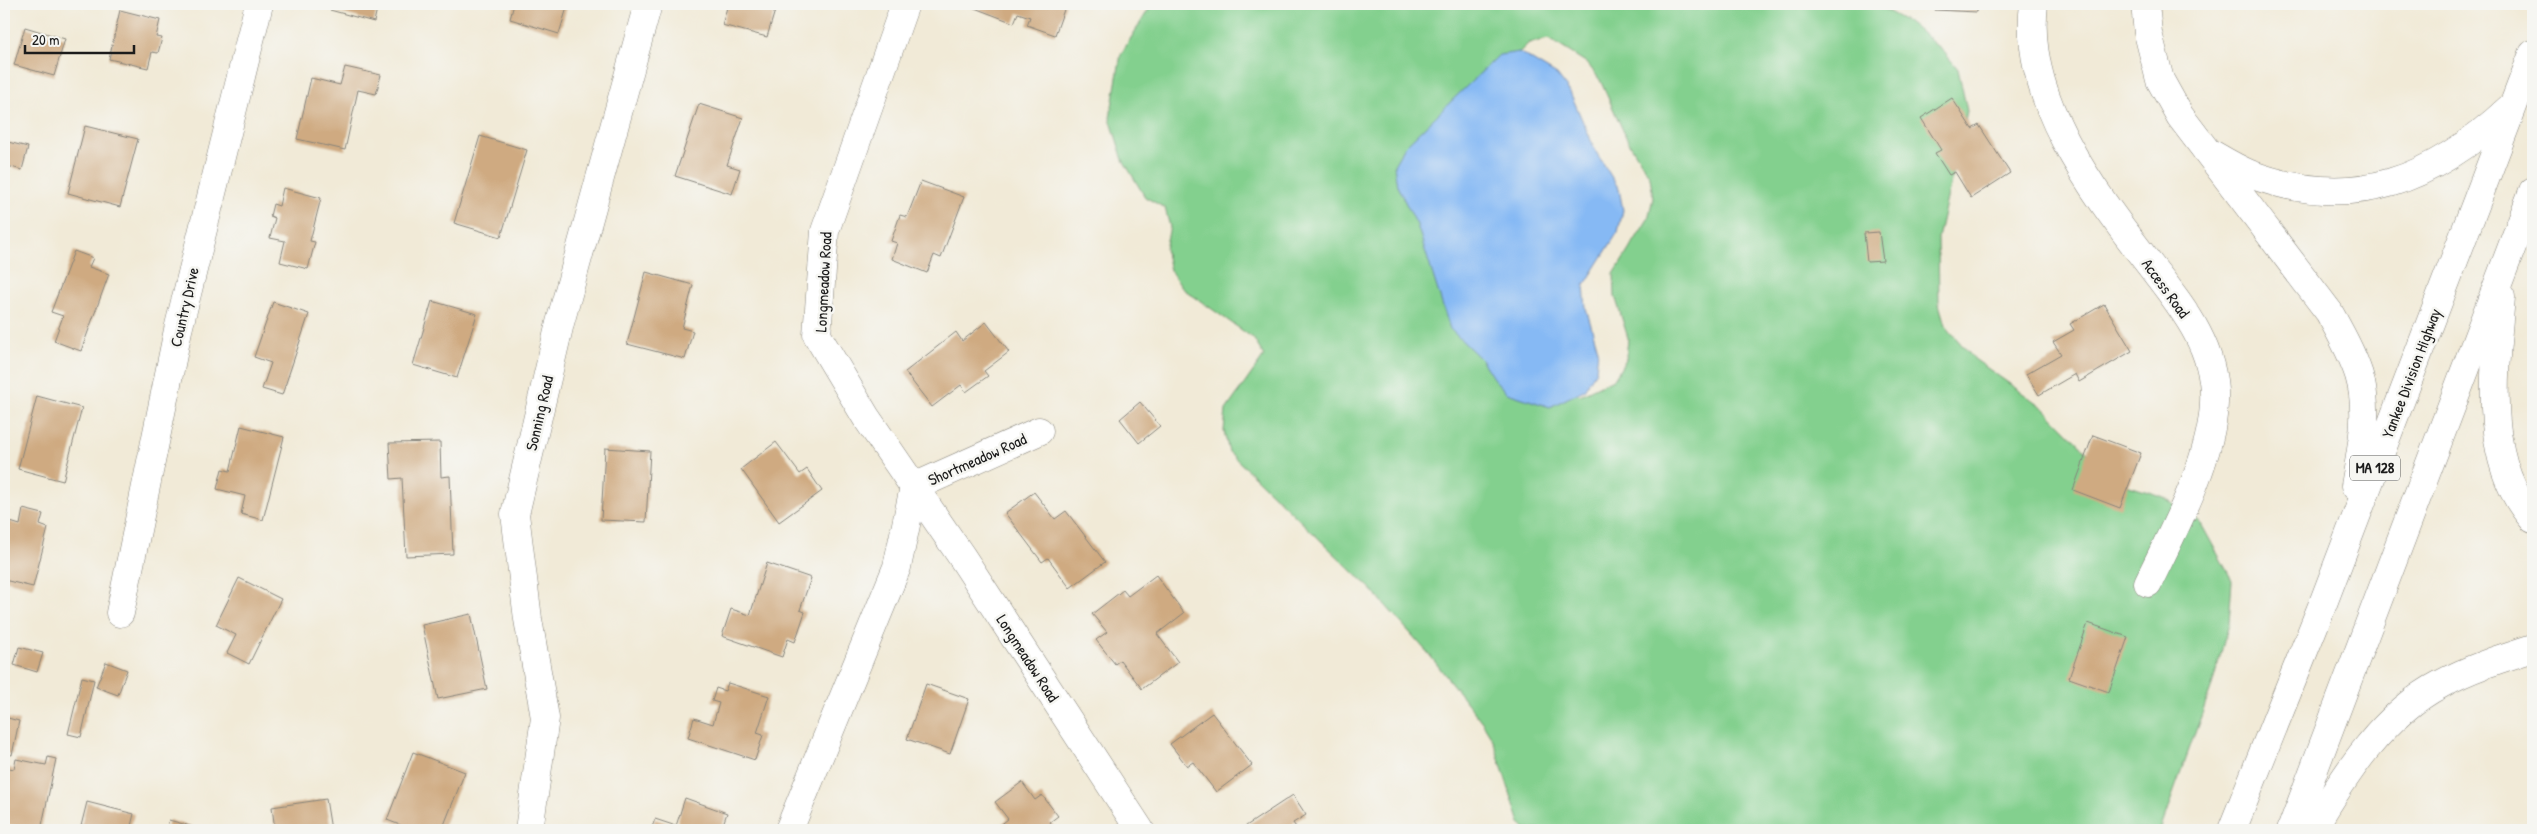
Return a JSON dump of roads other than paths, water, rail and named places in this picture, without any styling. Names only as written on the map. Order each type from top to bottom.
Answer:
[{"type":"main road","name":"Country Drive","points":[[120,613],[178,330],[259,4]]},
{"type":"main road","name":"Sonning Road","points":[[528,830],[545,718],[528,619],[515,514],[560,324],[648,4]]},
{"type":"main road","name":"Longmeadow Road","points":[[905,4],[824,231],[817,335],[866,417],[1140,830]]},
{"type":"main road","name":"Access Road","points":[[2034,4],[2034,55],[2055,122],[2100,198],[2187,312],[2212,366],[2214,404],[2207,444],[2187,503],[2148,584]]},
{"type":"main road","points":[[2146,4],[2148,33],[2160,80],[2180,116],[2329,312],[2359,375],[2364,406],[2363,442],[2354,494],[2322,606]]},
{"type":"main road","name":"Yankee Division Highway","points":[[2232,830],[2322,606],[2533,54]]},
{"type":"main road","points":[[2205,150],[2249,173],[2288,184],[2327,190],[2368,189],[2406,179],[2450,157],[2486,130],[2514,104]]},
{"type":"main road","name":"MA 128","points":[[2291,830],[2533,192]]},
{"type":"main road","points":[[2504,266],[2496,382],[2497,428],[2504,466],[2522,506],[2533,519]]},
{"type":"main road","name":"Shortmeadow Road","points":[[914,487],[1039,432]]},
{"type":"main road","points":[[789,830],[897,567],[914,487]]},
{"type":"main road","points":[[2312,830],[2333,795],[2365,749],[2399,714],[2440,684],[2489,662],[2533,648]]},
{"type":"water","points":[[1519,52],[1557,75],[1570,92],[1596,152],[1619,189],[1623,210],[1618,232],[1584,286],[1586,308],[1598,350],[1596,371],[1584,390],[1550,407],[1507,393],[1493,378],[1481,359],[1450,329],[1417,225],[1397,186],[1394,165],[1405,146],[1499,55]]}]
